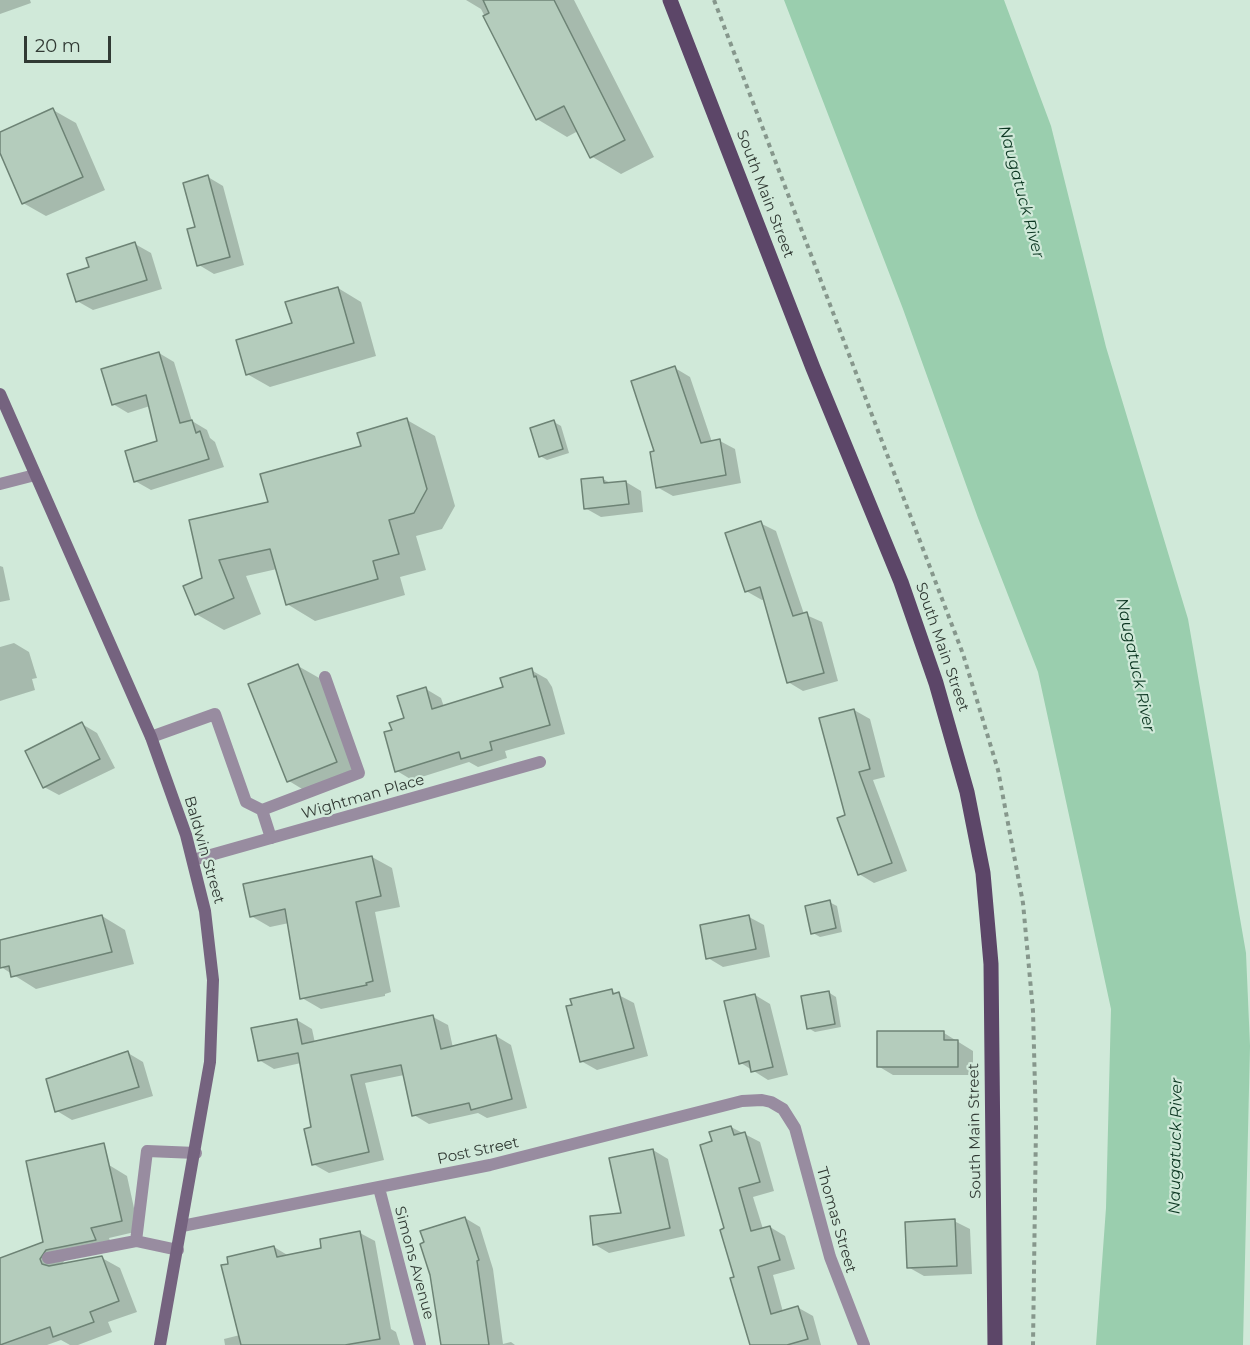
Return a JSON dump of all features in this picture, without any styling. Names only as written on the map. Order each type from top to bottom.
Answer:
[{"type":"main road","name":"South Main Street","points":[[670,0],[813,368],[905,593],[936,683],[967,792],[983,873],[991,964],[996,1345]]},
{"type":"main road","name":"Baldwin Street","points":[[0,394],[151,737],[193,860],[209,932],[214,1003],[210,1062],[196,1153],[160,1345]]},
{"type":"street","points":[[0,484],[35,475]]},
{"type":"street","points":[[262,810],[359,773],[325,677]]},
{"type":"street","points":[[151,737],[215,714],[246,802],[262,810],[271,838]]},
{"type":"street","name":"Wightman Place","points":[[193,860],[540,762]]},
{"type":"street","name":"Post Street","points":[[182,1226],[490,1165],[741,1101],[762,1100],[778,1105]]},
{"type":"street","name":"Thomas Street","points":[[778,1105],[788,1115],[795,1128],[826,1246],[864,1345]]},
{"type":"street","points":[[136,1241],[147,1150],[196,1153]]},
{"type":"street","name":"Simons Avenue","points":[[379,1188],[420,1345]]},
{"type":"street","points":[[48,1258],[136,1241],[178,1250]]},
{"type":"water","name":"Naugatuck River","points":[[784,0],[1004,0],[1051,126],[1106,347],[1188,619],[1246,953],[1250,1046],[1243,1345],[1096,1345],[1106,1208],[1111,1009],[1038,672],[978,518],[903,309]]},
{"type":"building","points":[[483,0],[554,0],[625,140],[590,158],[564,106],[536,120],[483,16],[489,13]]},
{"type":"building","points":[[53,108],[83,177],[22,204],[0,153],[0,132]]},
{"type":"building","points":[[208,175],[230,257],[197,266],[187,229],[195,227],[183,183]]},
{"type":"building","points":[[135,242],[147,280],[76,302],[67,274],[89,267],[86,258]]},
{"type":"building","points":[[338,287],[354,343],[246,375],[236,340],[292,323],[285,302]]},
{"type":"building","points":[[159,352],[180,423],[192,420],[196,433],[200,431],[209,459],[134,482],[125,451],[157,441],[146,395],[112,405],[101,369]]},
{"type":"building","points":[[675,366],[701,443],[720,439],[726,475],[656,488],[650,452],[654,451],[631,381]]},
{"type":"building","points":[[407,418],[427,489],[414,513],[389,520],[399,554],[373,561],[378,579],[286,605],[270,549],[219,560],[234,598],[195,615],[183,586],[202,578],[189,520],[268,502],[260,474],[361,446],[357,433]]},
{"type":"building","points":[[554,420],[563,449],[539,457],[530,428]]},
{"type":"building","points":[[603,477],[604,483],[626,481],[629,504],[584,509],[581,479]]},
{"type":"building","points":[[761,521],[793,616],[807,612],[824,673],[787,683],[760,587],[745,592],[725,533]]},
{"type":"building","points":[[298,664],[337,762],[287,782],[248,684]]},
{"type":"building","points":[[532,668],[550,725],[490,742],[492,750],[461,759],[459,752],[395,772],[384,732],[392,730],[389,723],[404,718],[397,696],[426,687],[432,709],[503,687],[500,678]]},
{"type":"building","points":[[854,709],[870,769],[859,772],[892,863],[858,875],[837,818],[845,815],[819,718]]},
{"type":"building","points":[[82,722],[100,759],[43,788],[25,751]]},
{"type":"building","points":[[372,856],[381,896],[356,902],[373,981],[366,983],[367,985],[300,999],[285,909],[250,917],[243,884]]},
{"type":"building","points":[[830,900],[836,928],[811,934],[805,906]]},
{"type":"building","points":[[102,915],[112,952],[11,977],[9,966],[0,968],[0,940]]},
{"type":"building","points":[[749,915],[756,949],[706,959],[700,925]]},
{"type":"building","points":[[612,989],[613,994],[619,992],[634,1048],[580,1062],[566,1006],[572,1005],[570,999]]},
{"type":"building","points":[[829,991],[835,1024],[807,1029],[801,996]]},
{"type":"building","points":[[755,994],[773,1067],[751,1072],[749,1061],[739,1064],[724,1001]]},
{"type":"building","points":[[433,1015],[441,1049],[496,1035],[512,1099],[471,1110],[469,1103],[412,1116],[401,1065],[351,1075],[369,1152],[312,1165],[304,1129],[311,1127],[298,1053],[258,1061],[251,1028],[297,1019],[302,1044]]},
{"type":"building","points":[[877,1031],[944,1031],[944,1040],[958,1040],[958,1067],[877,1067]]},
{"type":"building","points":[[128,1051],[139,1087],[55,1112],[46,1079]]},
{"type":"building","points":[[731,1126],[734,1135],[745,1132],[760,1182],[739,1188],[751,1231],[770,1226],[780,1260],[758,1267],[771,1314],[798,1306],[808,1339],[787,1345],[750,1345],[730,1278],[734,1277],[720,1230],[724,1228],[700,1145],[712,1141],[709,1132]]},
{"type":"building","points":[[104,1143],[122,1221],[91,1228],[96,1240],[46,1250],[40,1259],[42,1264],[49,1266],[102,1256],[119,1301],[90,1312],[94,1322],[53,1337],[50,1327],[0,1345],[0,1258],[43,1242],[26,1161]]},
{"type":"building","points":[[653,1149],[670,1228],[593,1245],[590,1216],[621,1213],[609,1158]]},
{"type":"building","points":[[465,1217],[479,1260],[477,1261],[489,1345],[441,1345],[430,1275],[420,1244],[424,1242],[420,1231]]},
{"type":"building","points":[[955,1219],[957,1266],[907,1268],[905,1222]]},
{"type":"building","points":[[360,1231],[380,1339],[345,1345],[241,1345],[221,1265],[228,1264],[227,1257],[274,1246],[277,1257],[321,1248],[320,1239]]}]
